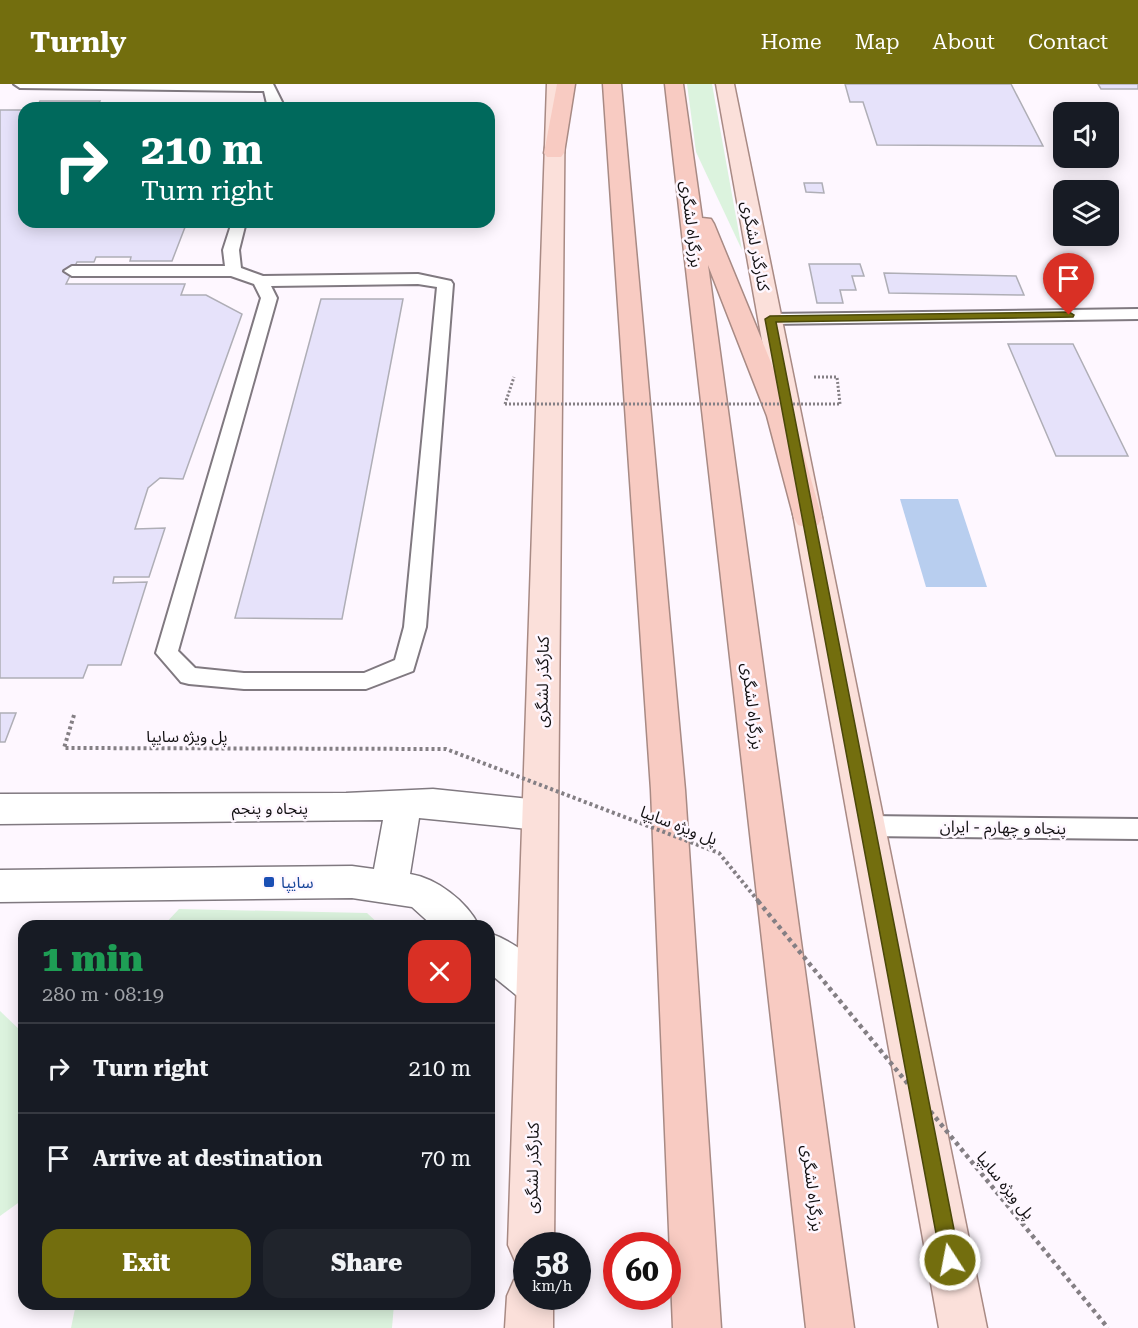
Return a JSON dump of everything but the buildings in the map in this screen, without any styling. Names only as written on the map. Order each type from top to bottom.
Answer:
[{"type":"highway","points":[[554,153],[567,84]]},
{"type":"highway","points":[[612,84],[668,790],[697,1328]]},
{"type":"highway","name":"بزرگراه لشگری","points":[[674,84],[831,1328]]},
{"type":"highway","points":[[688,190],[727,279],[780,416],[808,518]]},
{"type":"main road","name":"کنارگذر لشگری","points":[[531,1232],[556,84]]},
{"type":"main road","name":"کنارگذر لشگری","points":[[725,84],[963,1328]]},
{"type":"main road","name":"پنجاه و پنجم","points":[[0,809],[346,807],[434,803],[539,814]]},
{"type":"main road","points":[[388,887],[404,805]]},
{"type":"main road","points":[[0,886],[352,882],[421,892],[453,920]]},
{"type":"main road","points":[[495,955],[535,986]]},
{"type":"main road","points":[[529,1328],[530,1310]]},
{"type":"lane","points":[[20,84],[266,85],[275,102]]},
{"type":"lane","points":[[233,271],[231,250],[237,228]]},
{"type":"lane","points":[[72,271],[233,271],[261,281],[418,279],[445,284],[415,627],[405,665],[366,681],[244,681],[189,676],[166,653],[269,298],[261,281]]},
{"type":"lane","points":[[770,319],[1138,314]]},
{"type":"lane","name":"پنجاه و چهارم - ایران","points":[[867,826],[1138,829]]},
{"type":"path","points":[[516,371],[505,404],[840,404],[837,377]]},
{"type":"path","name":"پل ویژه سایپا","points":[[74,715],[64,748],[446,749],[719,853],[1108,1328]]},
{"type":"green space","points":[[687,84],[712,84],[742,250],[696,152]]},
{"type":"green space","points":[[179,909],[367,913],[375,920],[169,920]]},
{"type":"green space","points":[[0,1011],[18,1028],[18,1203],[0,1216]]},
{"type":"green space","points":[[75,1310],[394,1310],[392,1328],[71,1328]]},
{"type":"water","points":[[900,499],[958,499],[987,587],[926,587]]},
{"type":"place","name":"سایپا","points":[[269,882]]},
{"type":"route","points":[[950,1260],[770,319],[1069,315]]}]
